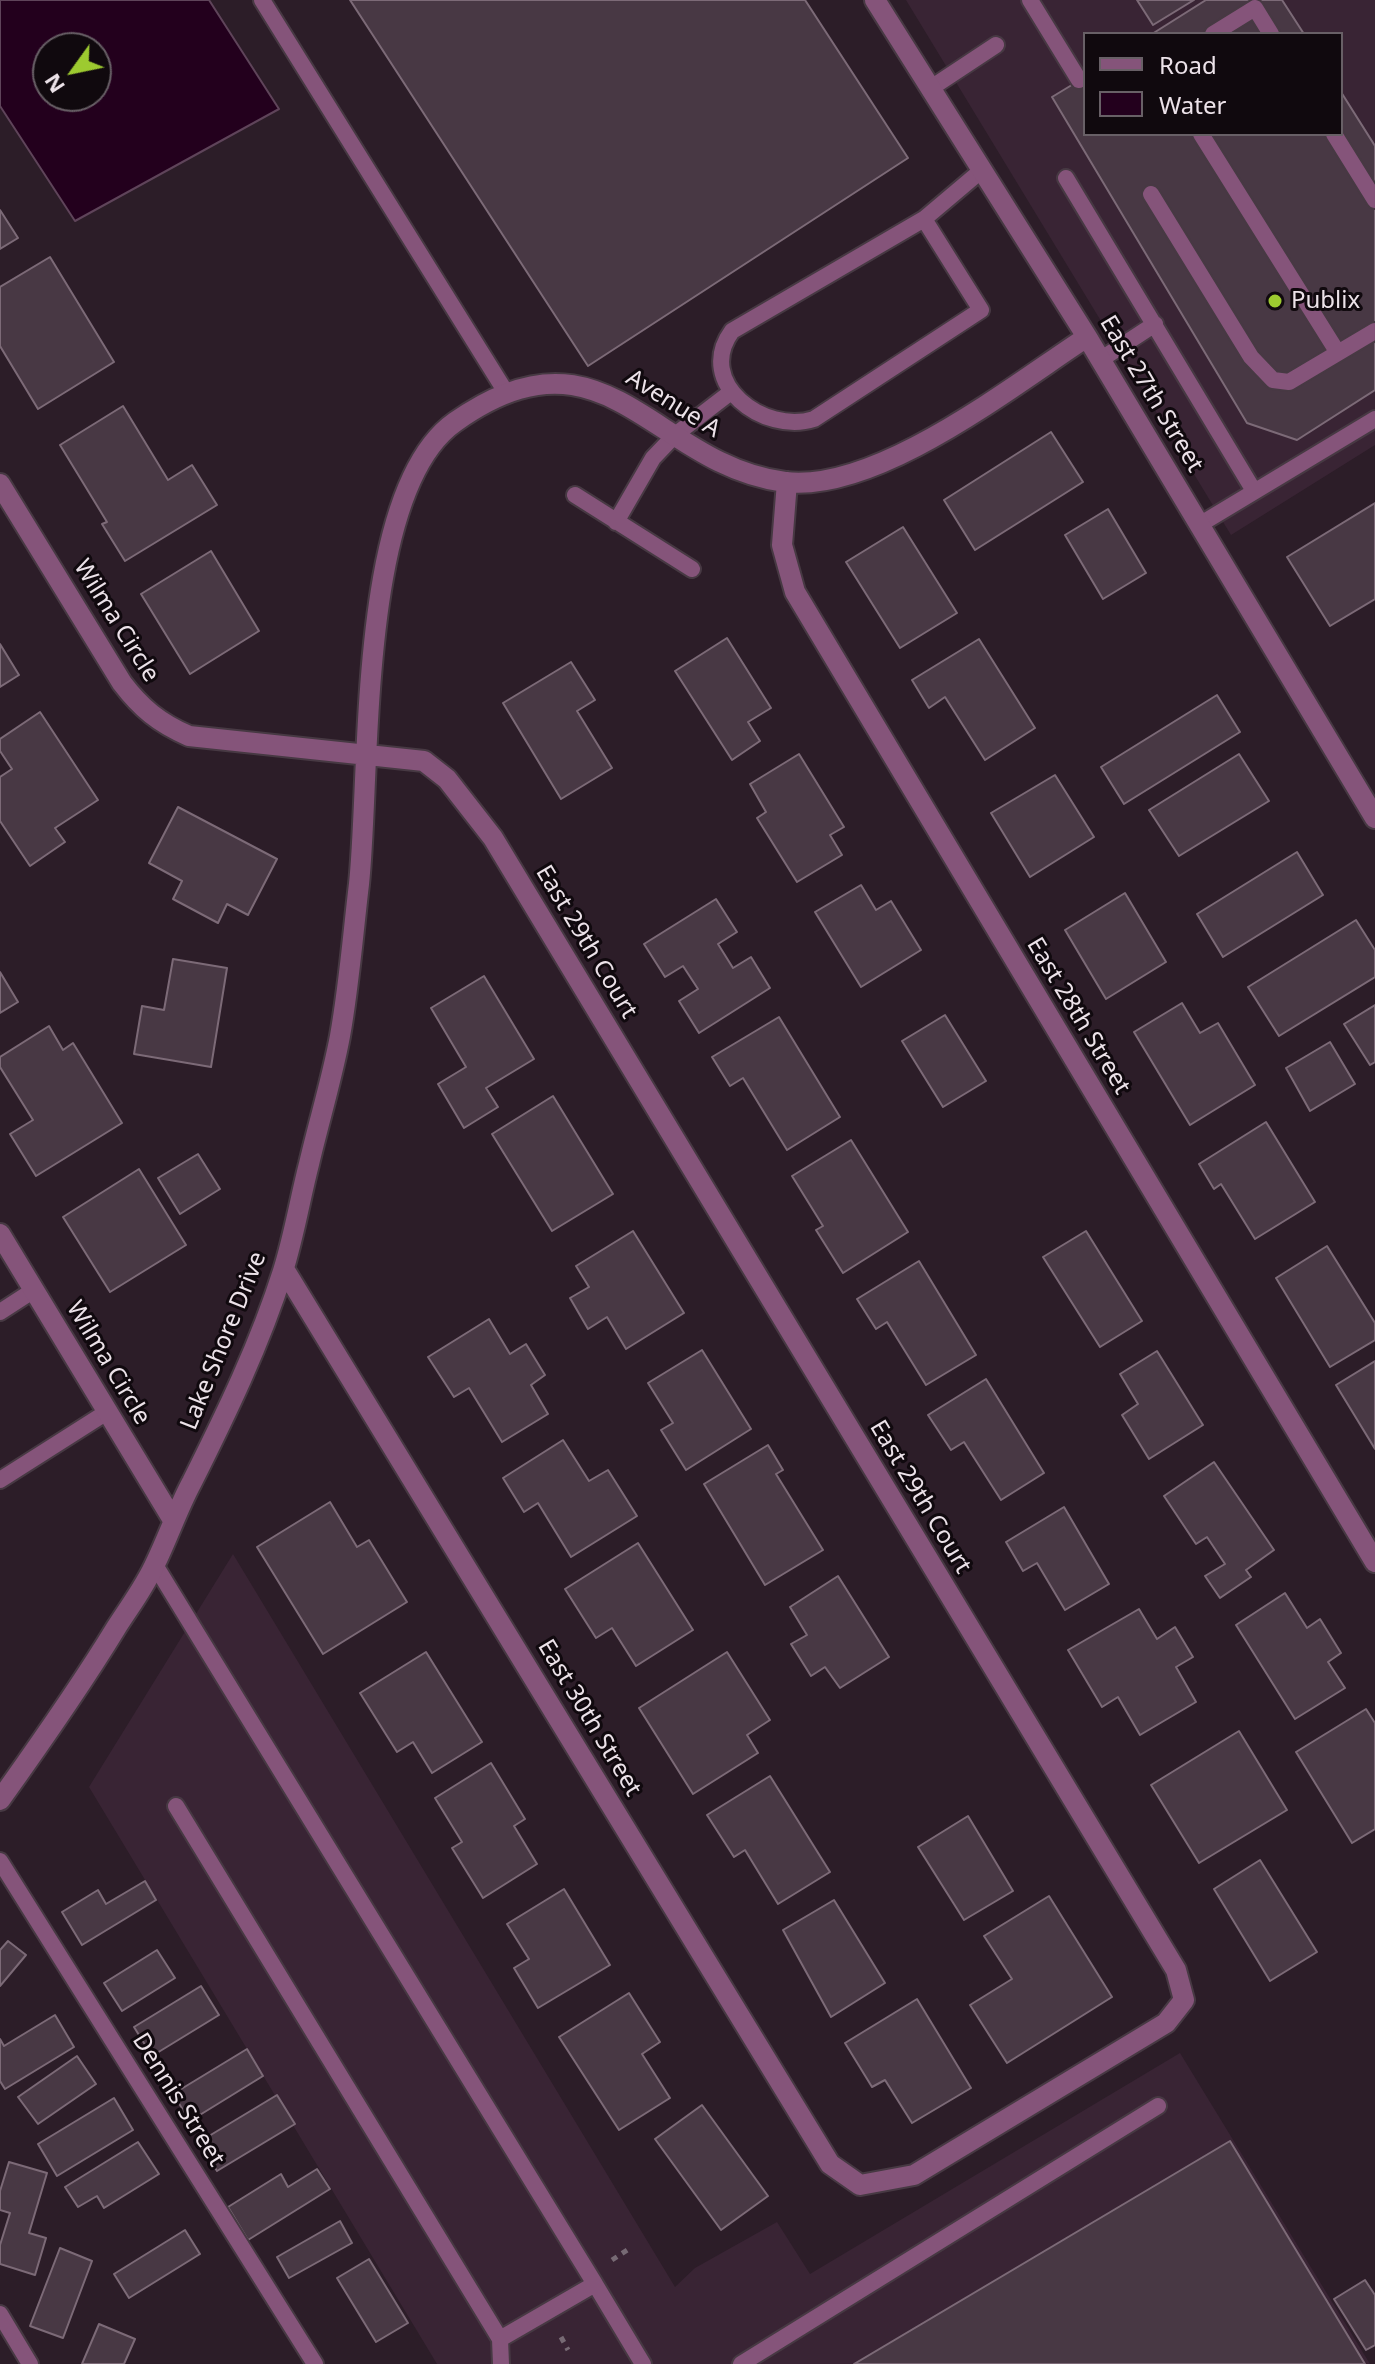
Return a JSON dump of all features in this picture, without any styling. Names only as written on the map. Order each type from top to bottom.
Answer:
[{"type":"street","name":"East 27th Street","points":[[875,0],[1087,337],[1375,818]]},
{"type":"street","name":"Avenue A","points":[[366,754],[380,598],[393,535],[414,473],[450,425],[507,394],[531,386],[567,384],[608,392],[716,461],[787,482],[843,477],[906,453],[1087,337]]},
{"type":"street","name":"East 28th Street","points":[[787,482],[782,545],[795,592],[1375,1562]]},
{"type":"street","name":"Wilma Circle","points":[[0,484],[122,683],[140,707],[162,724],[189,736],[366,754]]},
{"type":"street","name":"Lake Shore Drive","points":[[0,1800],[72,1699],[155,1565],[256,1344],[284,1269],[340,1035],[360,878],[366,754]]},
{"type":"street","name":"East 29th Court","points":[[366,754],[424,761],[447,779],[493,838],[1176,1970],[1184,2000],[1166,2023],[914,2175],[860,2185]]},
{"type":"street","name":"Wilma Circle","points":[[0,1234],[173,1520]]},
{"type":"street","name":"East 30th Street","points":[[284,1269],[830,2164],[860,2185]]},
{"type":"lane","points":[[262,0],[507,394]]},
{"type":"lane","points":[[1030,0],[1079,80]]},
{"type":"lane","points":[[1216,32],[1255,8],[1270,32]]},
{"type":"lane","points":[[931,88],[996,45]]},
{"type":"lane","points":[[1202,136],[1338,353]]},
{"type":"lane","points":[[1335,136],[1375,200]]},
{"type":"lane","points":[[924,219],[981,310],[814,419],[799,424],[767,420],[740,403],[723,376],[723,343],[732,331],[924,219],[982,170]]},
{"type":"lane","points":[[1066,178],[1254,491]]},
{"type":"lane","points":[[1151,194],[1251,357],[1273,380],[1289,382],[1375,331]]},
{"type":"lane","points":[[1100,360],[1155,324]]},
{"type":"lane","points":[[616,522],[653,458],[675,435],[731,392]]},
{"type":"lane","points":[[1199,525],[1375,419]]},
{"type":"lane","points":[[575,495],[692,569]]},
{"type":"lane","points":[[0,1312],[34,1290]]},
{"type":"lane","points":[[0,1480],[107,1412]]},
{"type":"lane","points":[[155,1565],[643,2364]]},
{"type":"lane","points":[[176,1806],[500,2339],[501,2364]]},
{"type":"lane","name":"Dennis Street","points":[[0,1861],[315,2364]]},
{"type":"lane","points":[[741,2364],[1158,2106]]},
{"type":"lane","points":[[500,2339],[595,2284]]},
{"type":"lane","points":[[0,2314],[30,2364]]},
{"type":"shaded area","points":[[906,0],[1375,0],[1375,445],[1231,535]]},
{"type":"shaded area","points":[[233,1554],[675,2287],[695,2268],[777,2222],[810,2274],[1180,2053],[1370,2364],[437,2364],[89,1787]]},
{"type":"water","points":[[0,0],[209,0],[279,109],[75,221],[0,106]]},
{"type":"building","points":[[350,0],[805,0],[908,158],[588,366]]},
{"type":"building","points":[[1137,0],[1194,0],[1153,25]]},
{"type":"building","points":[[1206,0],[1282,0],[1303,32],[1155,32]]},
{"type":"building","name":"Publix","points":[[1083,78],[1083,136],[1343,136],[1343,95],[1375,146],[1375,390],[1297,440],[1247,423],[1052,97]]},
{"type":"building","points":[[0,210],[18,238],[0,249]]},
{"type":"building","points":[[50,257],[114,362],[38,409],[0,346],[0,287]]},
{"type":"building","points":[[123,406],[168,480],[192,465],[217,505],[125,561],[102,524],[107,522],[60,445]]},
{"type":"building","points":[[1051,432],[1083,482],[975,550],[944,500]]},
{"type":"building","points":[[1375,503],[1375,599],[1330,626],[1287,557]]},
{"type":"building","points":[[1108,509],[1146,573],[1103,599],[1065,535]]},
{"type":"building","points":[[903,527],[957,613],[900,648],[846,562]]},
{"type":"building","points":[[211,551],[259,631],[190,674],[141,594]]},
{"type":"building","points":[[727,638],[771,708],[748,722],[760,741],[732,760],[675,671]]},
{"type":"building","points":[[979,639],[1035,728],[985,760],[945,697],[929,708],[912,680]]},
{"type":"building","points":[[0,644],[19,675],[0,687]]},
{"type":"building","points":[[571,662],[595,700],[577,711],[612,768],[561,799],[503,703]]},
{"type":"building","points":[[1217,695],[1240,732],[1124,804],[1101,767]]},
{"type":"building","points":[[40,712],[98,800],[55,828],[65,842],[30,866],[0,821],[0,777],[12,769],[0,751],[0,739]]},
{"type":"building","points":[[799,754],[844,827],[830,835],[842,855],[797,882],[757,818],[766,812],[750,784]]},
{"type":"building","points":[[1239,754],[1269,801],[1179,856],[1149,810]]},
{"type":"building","points":[[1055,775],[1094,837],[1030,877],[991,813]]},
{"type":"building","points":[[178,807],[277,859],[248,915],[227,904],[218,923],[173,899],[182,881],[149,863]]},
{"type":"building","points":[[1297,852],[1323,895],[1223,957],[1197,914]]},
{"type":"building","points":[[861,885],[876,910],[891,901],[921,950],[861,987],[815,912]]},
{"type":"building","points":[[1125,893],[1166,962],[1106,999],[1065,930]]},
{"type":"building","points":[[716,899],[737,932],[718,944],[733,968],[751,957],[770,988],[699,1033],[679,1001],[698,989],[683,966],[665,977],[644,944]]},
{"type":"building","points":[[1356,920],[1375,950],[1375,977],[1279,1036],[1248,987]]},
{"type":"building","points":[[173,959],[227,968],[211,1067],[134,1054],[142,1006],[164,1010]]},
{"type":"building","points":[[0,972],[18,1002],[0,1013]]},
{"type":"building","points":[[484,976],[534,1059],[486,1088],[498,1107],[464,1128],[438,1084],[466,1067],[431,1008]]},
{"type":"building","points":[[1182,1003],[1200,1033],[1218,1023],[1255,1085],[1190,1125],[1134,1032]]},
{"type":"building","points":[[1375,1005],[1375,1062],[1370,1065],[1344,1024]]},
{"type":"building","points":[[945,1015],[986,1081],[943,1107],[902,1041]]},
{"type":"building","points":[[779,1017],[840,1117],[787,1150],[743,1078],[730,1086],[712,1057]]},
{"type":"building","points":[[49,1026],[63,1050],[73,1043],[122,1123],[36,1176],[10,1134],[33,1120],[0,1067],[0,1057]]},
{"type":"building","points":[[1330,1042],[1355,1084],[1310,1111],[1286,1068]]},
{"type":"building","points":[[553,1096],[613,1194],[552,1231],[492,1134]]},
{"type":"building","points":[[1266,1122],[1315,1202],[1255,1239],[1221,1184],[1214,1189],[1199,1164]]},
{"type":"building","points":[[851,1140],[908,1232],[843,1273],[816,1230],[823,1226],[792,1176]]},
{"type":"building","points":[[198,1154],[220,1189],[180,1214],[158,1178]]},
{"type":"building","points":[[139,1169],[186,1245],[110,1292],[63,1217]]},
{"type":"building","points":[[633,1231],[684,1313],[626,1349],[607,1317],[588,1329],[570,1298],[589,1287],[576,1266]]},
{"type":"building","points":[[1086,1231],[1142,1321],[1100,1347],[1043,1257]]},
{"type":"building","points":[[1327,1246],[1375,1323],[1375,1340],[1330,1367],[1276,1278]]},
{"type":"building","points":[[919,1261],[976,1355],[926,1385],[887,1322],[876,1329],[857,1299]]},
{"type":"building","points":[[489,1319],[510,1354],[526,1344],[545,1375],[531,1385],[548,1414],[502,1442],[469,1388],[454,1397],[428,1357]]},
{"type":"building","points":[[702,1350],[751,1429],[686,1470],[661,1430],[673,1423],[648,1383]]},
{"type":"building","points":[[1157,1351],[1203,1425],[1149,1459],[1122,1415],[1138,1404],[1120,1374]]},
{"type":"building","points":[[1375,1361],[1375,1449],[1336,1385]]},
{"type":"building","points":[[986,1379],[1044,1473],[1001,1500],[964,1442],[951,1450],[928,1415]]},
{"type":"building","points":[[563,1440],[589,1481],[608,1470],[637,1516],[571,1557],[538,1503],[524,1512],[503,1478]]},
{"type":"building","points":[[768,1445],[783,1470],[776,1474],[823,1550],[765,1585],[704,1484]]},
{"type":"building","points":[[1214,1462],[1274,1550],[1246,1570],[1251,1577],[1220,1598],[1205,1576],[1225,1564],[1207,1537],[1196,1544],[1164,1496]]},
{"type":"building","points":[[330,1502],[357,1547],[369,1540],[407,1602],[323,1654],[257,1547]]},
{"type":"building","points":[[1064,1507],[1109,1584],[1065,1610],[1037,1563],[1023,1571],[1006,1542]]},
{"type":"building","points":[[638,1543],[693,1630],[636,1666],[612,1628],[596,1638],[565,1589]]},
{"type":"building","points":[[838,1576],[889,1657],[840,1688],[825,1667],[811,1676],[791,1644],[807,1635],[790,1607]]},
{"type":"building","points":[[1285,1593],[1307,1628],[1320,1619],[1341,1653],[1328,1662],[1345,1688],[1295,1719],[1236,1625]]},
{"type":"building","points":[[1139,1609],[1157,1639],[1175,1627],[1193,1657],[1176,1667],[1196,1702],[1140,1735],[1118,1697],[1102,1707],[1068,1650]]},
{"type":"building","points":[[426,1652],[482,1742],[432,1773],[413,1742],[397,1752],[360,1693]]},
{"type":"building","points":[[727,1652],[770,1720],[747,1735],[758,1753],[693,1794],[639,1708]]},
{"type":"building","points":[[1366,1709],[1375,1723],[1375,1829],[1352,1843],[1296,1752]]},
{"type":"building","points":[[1239,1731],[1287,1810],[1199,1863],[1151,1785]]},
{"type":"building","points":[[491,1763],[525,1819],[514,1826],[537,1864],[483,1898],[452,1848],[462,1842],[435,1798]]},
{"type":"building","points":[[770,1776],[830,1872],[778,1904],[745,1850],[734,1857],[707,1815]]},
{"type":"building","points":[[968,1816],[1013,1891],[964,1920],[918,1847]]},
{"type":"building","points":[[1260,1860],[1317,1952],[1270,1981],[1214,1889]]},
{"type":"building","points":[[145,1881],[156,1900],[82,1945],[62,1912],[98,1890],[106,1904]]},
{"type":"building","points":[[564,1889],[610,1965],[538,2008],[514,1968],[529,1959],[507,1924]]},
{"type":"building","points":[[1049,1896],[1112,1997],[1007,2063],[970,2005],[1012,1979],[984,1936]]},
{"type":"building","points":[[834,1900],[885,1983],[831,2017],[783,1930]]},
{"type":"building","points":[[8,1941],[26,1955],[0,1986],[0,1950]]},
{"type":"building","points":[[157,1950],[175,1978],[122,2011],[104,1983]]},
{"type":"building","points":[[201,1986],[219,2015],[152,2056],[134,2027]]},
{"type":"building","points":[[629,1993],[660,2042],[642,2054],[670,2098],[619,2130],[559,2037]]},
{"type":"building","points":[[917,1999],[971,2088],[912,2123],[885,2080],[872,2087],[845,2043]]},
{"type":"building","points":[[55,2015],[74,2047],[5,2089],[0,2081],[0,2039],[4,2046]]},
{"type":"building","points":[[247,2049],[263,2076],[190,2121],[173,2094]]},
{"type":"building","points":[[77,2056],[96,2084],[38,2124],[18,2097]]},
{"type":"building","points":[[277,2095],[295,2124],[217,2171],[199,2142]]},
{"type":"building","points":[[114,2098],[133,2130],[57,2176],[38,2144]]},
{"type":"building","points":[[702,2105],[768,2196],[721,2230],[655,2139]]},
{"type":"building","points":[[1230,2141],[1365,2364],[854,2364]]},
{"type":"building","points":[[138,2142],[159,2174],[104,2208],[97,2196],[78,2207],[65,2187]]},
{"type":"building","points":[[9,2162],[47,2173],[29,2233],[46,2238],[35,2275],[0,2264],[0,2245],[10,2213],[0,2210],[0,2191]]},
{"type":"building","points":[[317,2169],[330,2189],[248,2240],[228,2207],[281,2174],[288,2187]]},
{"type":"building","points":[[340,2221],[352,2243],[289,2278],[277,2257]]},
{"type":"building","points":[[185,2230],[200,2254],[129,2298],[114,2274]]},
{"type":"building","points":[[60,2248],[92,2261],[63,2338],[30,2326]]},
{"type":"building","points":[[369,2259],[408,2323],[376,2342],[337,2278]]},
{"type":"building","points":[[1365,2280],[1375,2295],[1375,2345],[1366,2350],[1334,2299]]},
{"type":"building","points":[[99,2324],[135,2339],[124,2364],[82,2364]]},
{"type":"place","name":"Publix","points":[[1275,301]]}]
